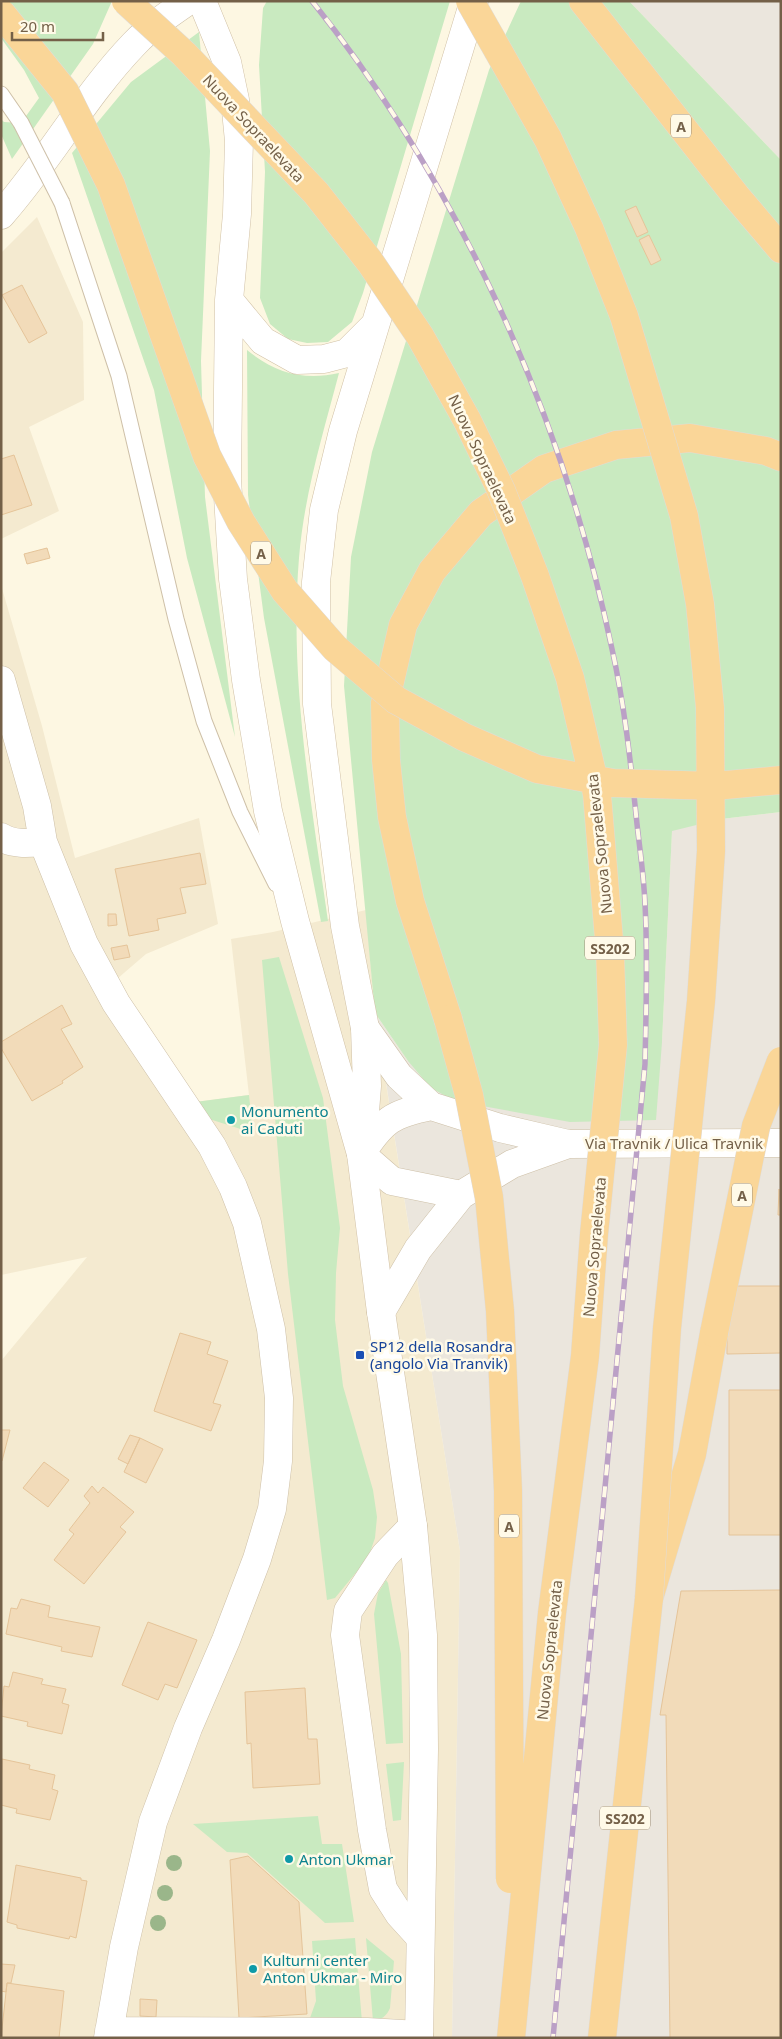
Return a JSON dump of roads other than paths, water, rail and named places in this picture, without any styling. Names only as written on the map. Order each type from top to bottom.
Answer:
[{"type":"highway","name":"Nuova Sopraelevata","points":[[126,1],[184,54],[316,193],[370,262],[420,336],[467,420],[501,490],[570,678],[596,794],[610,952],[613,1045],[595,1224],[585,1356],[552,1614],[511,2038]]},
{"type":"highway","name":"SS202","points":[[470,1],[548,139],[589,228],[624,316],[684,516],[700,604],[710,708],[711,851],[702,1001],[667,1328],[649,1598],[602,2038]]},
{"type":"highway","name":"A","points":[[583,1],[736,196],[781,249]]},
{"type":"highway","name":"A","points":[[1,13],[65,92],[111,185],[207,456],[241,522],[285,591],[335,648],[396,700],[464,737],[537,769],[613,782],[715,786],[781,780]]},
{"type":"highway","name":"A","points":[[505,2038],[510,1884],[511,1728],[508,1491],[500,1310],[488,1197],[469,1095],[448,1019],[410,901],[392,817],[386,760],[385,703],[403,624],[432,571],[481,513],[544,469],[616,445],[690,438],[766,451],[781,457]]},
{"type":"highway","name":"A","points":[[649,1598],[692,1454],[756,1126],[781,1061]]},
{"type":"street","points":[[1,215],[18,196],[102,79],[136,42],[188,1]]},
{"type":"street","points":[[1,680],[37,806],[44,842],[84,944],[116,1003],[212,1146],[233,1187],[253,1244],[271,1329],[279,1398],[278,1461],[272,1509],[257,1559],[226,1640],[188,1728],[153,1822],[124,1947],[108,2034],[367,2032],[419,2036],[419,1936],[424,1749],[423,1635],[413,1526],[381,1312],[361,1154],[295,922],[268,811],[246,680],[232,579],[226,479],[229,300],[237,214],[239,141],[235,100],[227,62],[202,1]]},
{"type":"street","points":[[361,1154],[367,1086],[365,1028],[345,926],[317,704],[316,582],[324,510],[343,431],[474,1]]},
{"type":"street","points":[[229,300],[263,342],[297,360],[324,359],[347,353],[376,325]]},
{"type":"street","points":[[3,840],[28,844],[44,842]]},
{"type":"street","name":"Via Travnik / Ulica Travnik","points":[[365,1028],[399,1076],[431,1106],[500,1128],[568,1144],[781,1143]]},
{"type":"street","name":"Via Travnik / Ulica Travnik","points":[[361,1154],[378,1128],[402,1112],[431,1106]]},
{"type":"street","name":"Via Travnik / Ulica Travnik","points":[[381,1312],[418,1248],[461,1195],[512,1164],[568,1144]]},
{"type":"street","points":[[361,1154],[392,1181],[461,1195]]},
{"type":"street","points":[[413,1526],[385,1554],[348,1611],[345,1635],[383,1889],[399,1914],[419,1936]]},
{"type":"lane","points":[[1,94],[21,123],[62,203],[119,376],[176,619],[204,722],[240,812],[295,922]]},
{"type":"railway","points":[[312,1],[366,73],[415,148],[459,227],[499,308],[535,391],[565,476],[591,562],[617,671],[630,758],[643,874],[646,924],[645,1064],[553,2038]]},
{"type":"place","name":"Monumento ai Caduti","points":[[231,1120]]},
{"type":"place","name":"SP12 della Rosandra (angolo Via Tranvik)","points":[[360,1355]]},
{"type":"place","name":"Anton Ukmar","points":[[289,1859]]},
{"type":"place","name":"Kulturni center Anton Ukmar - Miro","points":[[253,1969]]}]
